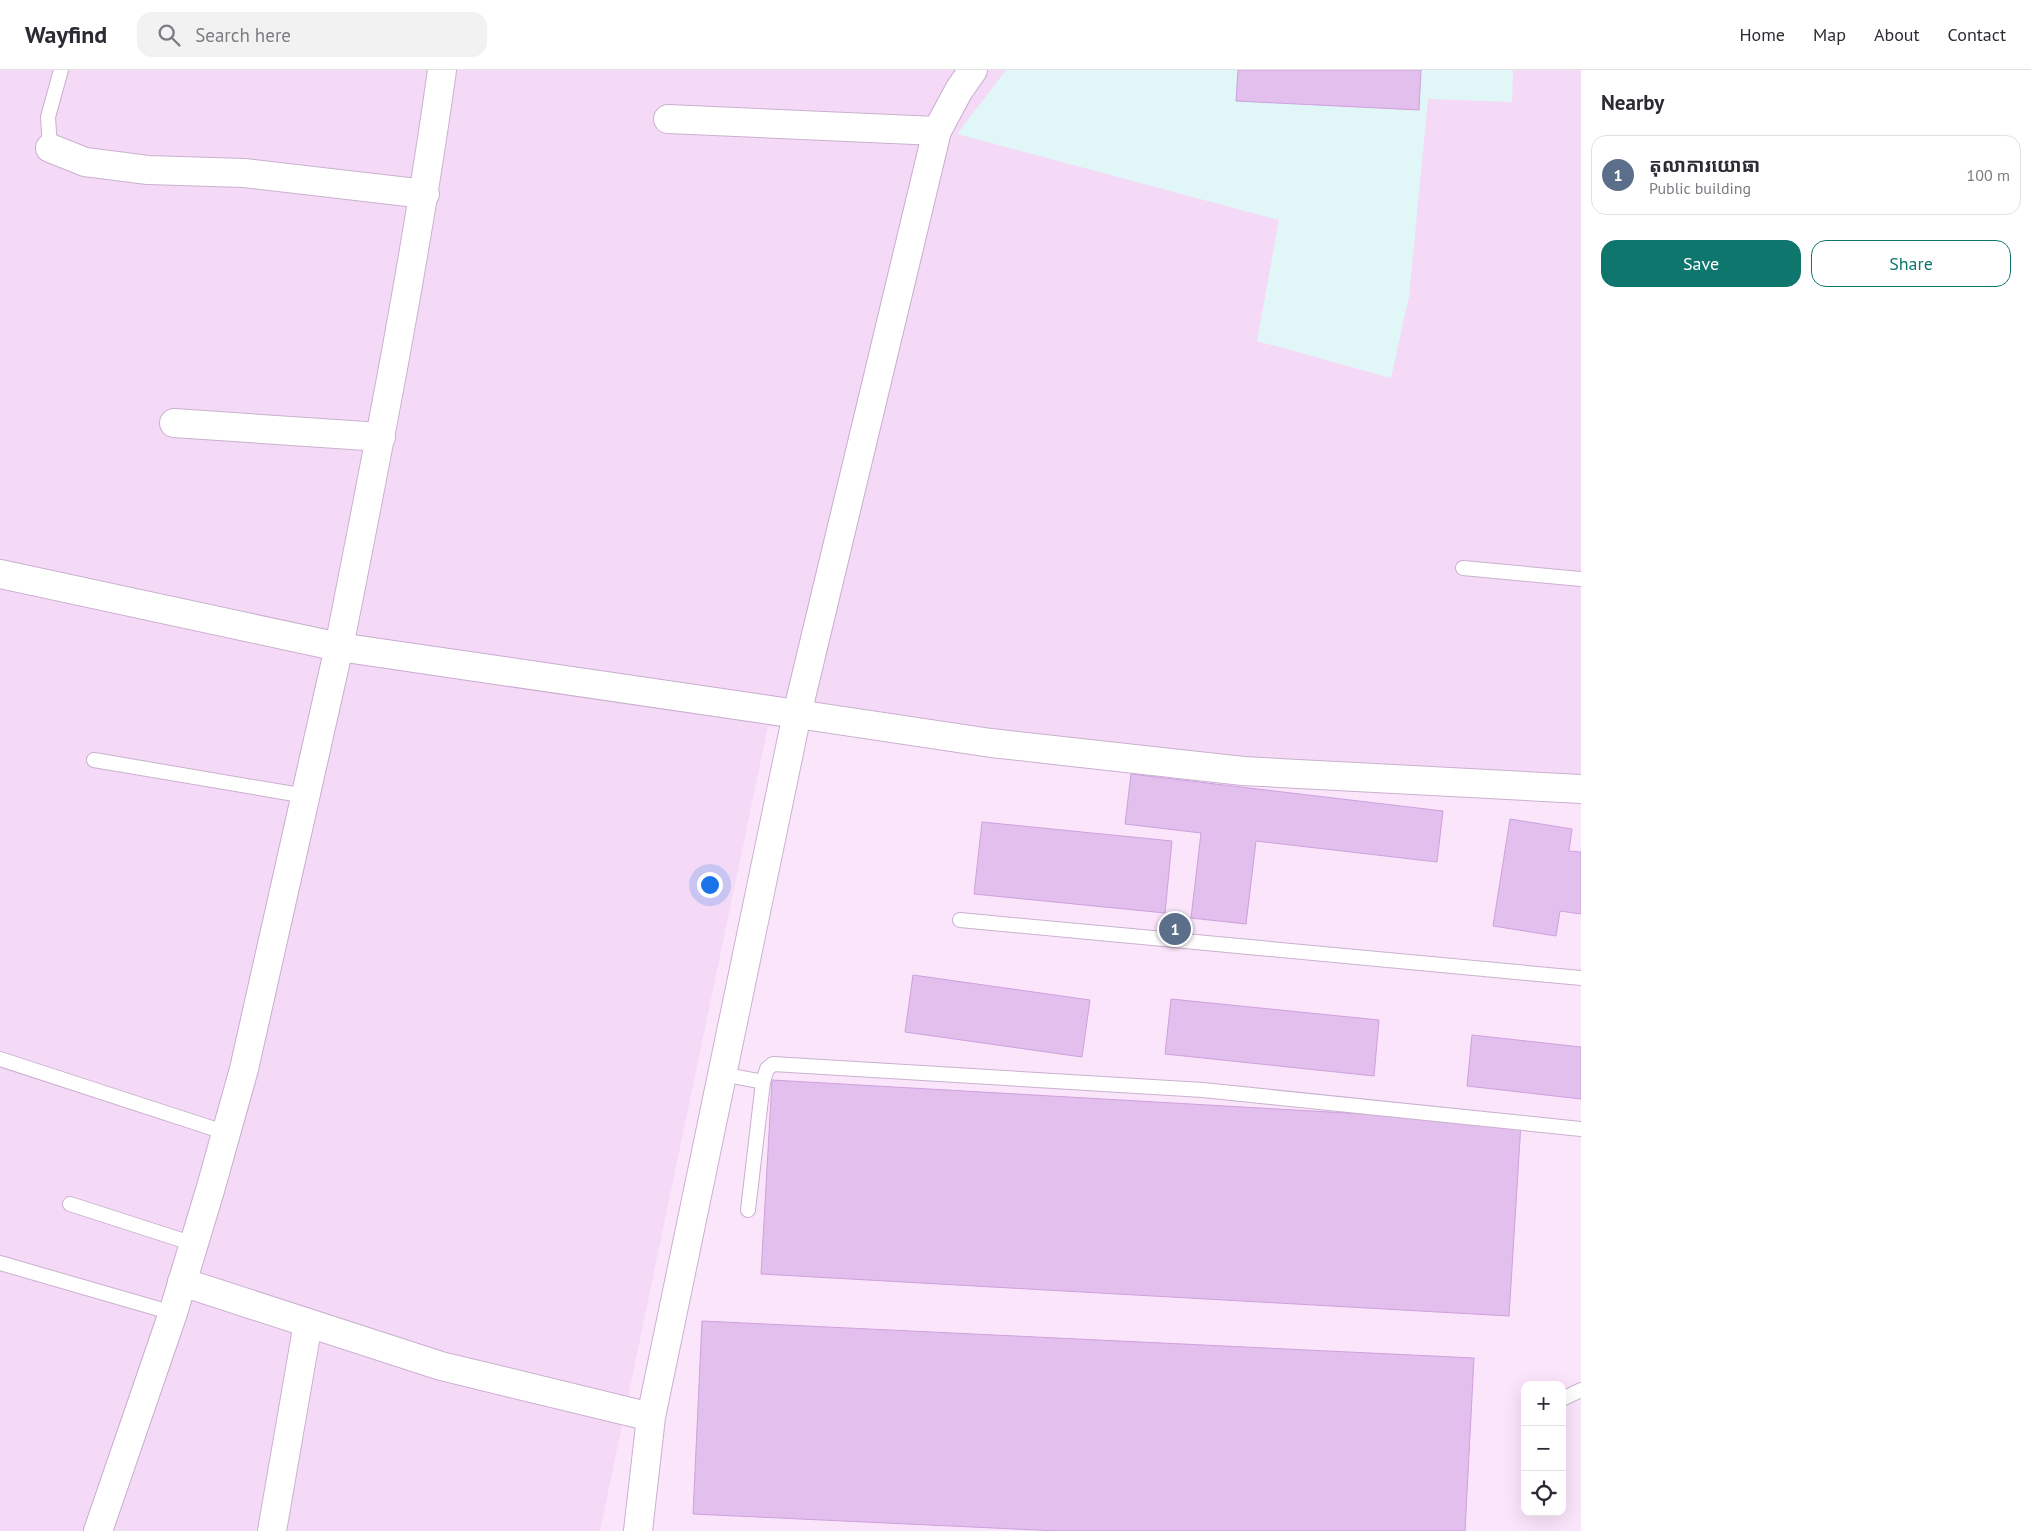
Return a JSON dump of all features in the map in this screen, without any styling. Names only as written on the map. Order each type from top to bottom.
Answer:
[{"type":"street","points":[[98,1531],[173,1313],[227,1133],[244,1069],[339,647],[381,437],[425,194],[442,70]]},
{"type":"street","points":[[638,1531],[651,1417],[797,714],[937,131],[972,70]]},
{"type":"street","points":[[668,120],[937,131]]},
{"type":"street","points":[[50,148],[85,162],[148,170],[244,174],[425,194]]},
{"type":"street","points":[[174,423],[381,437]]},
{"type":"street","points":[[0,574],[339,647],[991,743],[1243,771],[1581,789]]},
{"type":"street","points":[[182,1282],[441,1366],[651,1417]]},
{"type":"street","points":[[272,1531],[308,1323]]},
{"type":"lane","points":[[50,148],[48,117],[61,70]]},
{"type":"lane","points":[[1463,568],[1581,579]]},
{"type":"lane","points":[[94,760],[306,796]]},
{"type":"lane","points":[[960,920],[1581,978]]},
{"type":"lane","points":[[0,1059],[227,1133]]},
{"type":"lane","points":[[748,1210],[763,1082],[767,1069],[773,1064],[1203,1090],[1581,1129]]},
{"type":"lane","points":[[722,1074],[763,1082]]},
{"type":"lane","points":[[70,1204],[194,1244]]},
{"type":"lane","points":[[0,1263],[173,1313]]},
{"type":"lane","points":[[1566,1397],[1581,1390]]},
{"type":"shaded area","points":[[0,70],[1581,70],[1581,803],[768,726],[600,1531],[0,1531]]},
{"type":"shaded area","points":[[1006,70],[1513,70],[1512,102],[1428,99],[1409,297],[1391,378],[1257,341],[1279,220],[957,134]]},
{"type":"building","points":[[1238,70],[1421,70],[1419,110],[1236,101]]},
{"type":"building","points":[[1131,774],[1443,811],[1437,862],[1256,841],[1246,924],[1191,918],[1201,833],[1125,824]]},
{"type":"building","points":[[1510,819],[1572,829],[1569,851],[1581,852],[1581,914],[1560,911],[1556,936],[1493,926]]},
{"type":"building","points":[[982,822],[1172,841],[1165,913],[974,894]]},
{"type":"building","points":[[913,975],[1090,1000],[1082,1057],[905,1032]]},
{"type":"building","points":[[1171,999],[1379,1020],[1374,1076],[1165,1054]]},
{"type":"building","points":[[1472,1035],[1581,1047],[1581,1099],[1467,1086]]},
{"type":"building","points":[[772,1080],[1521,1123],[1509,1316],[761,1274]]},
{"type":"building","points":[[702,1321],[1474,1358],[1465,1531],[1058,1531],[693,1514]]},
{"type":"place","name":"តុលាការយោធា","points":[[1175,929]]}]
